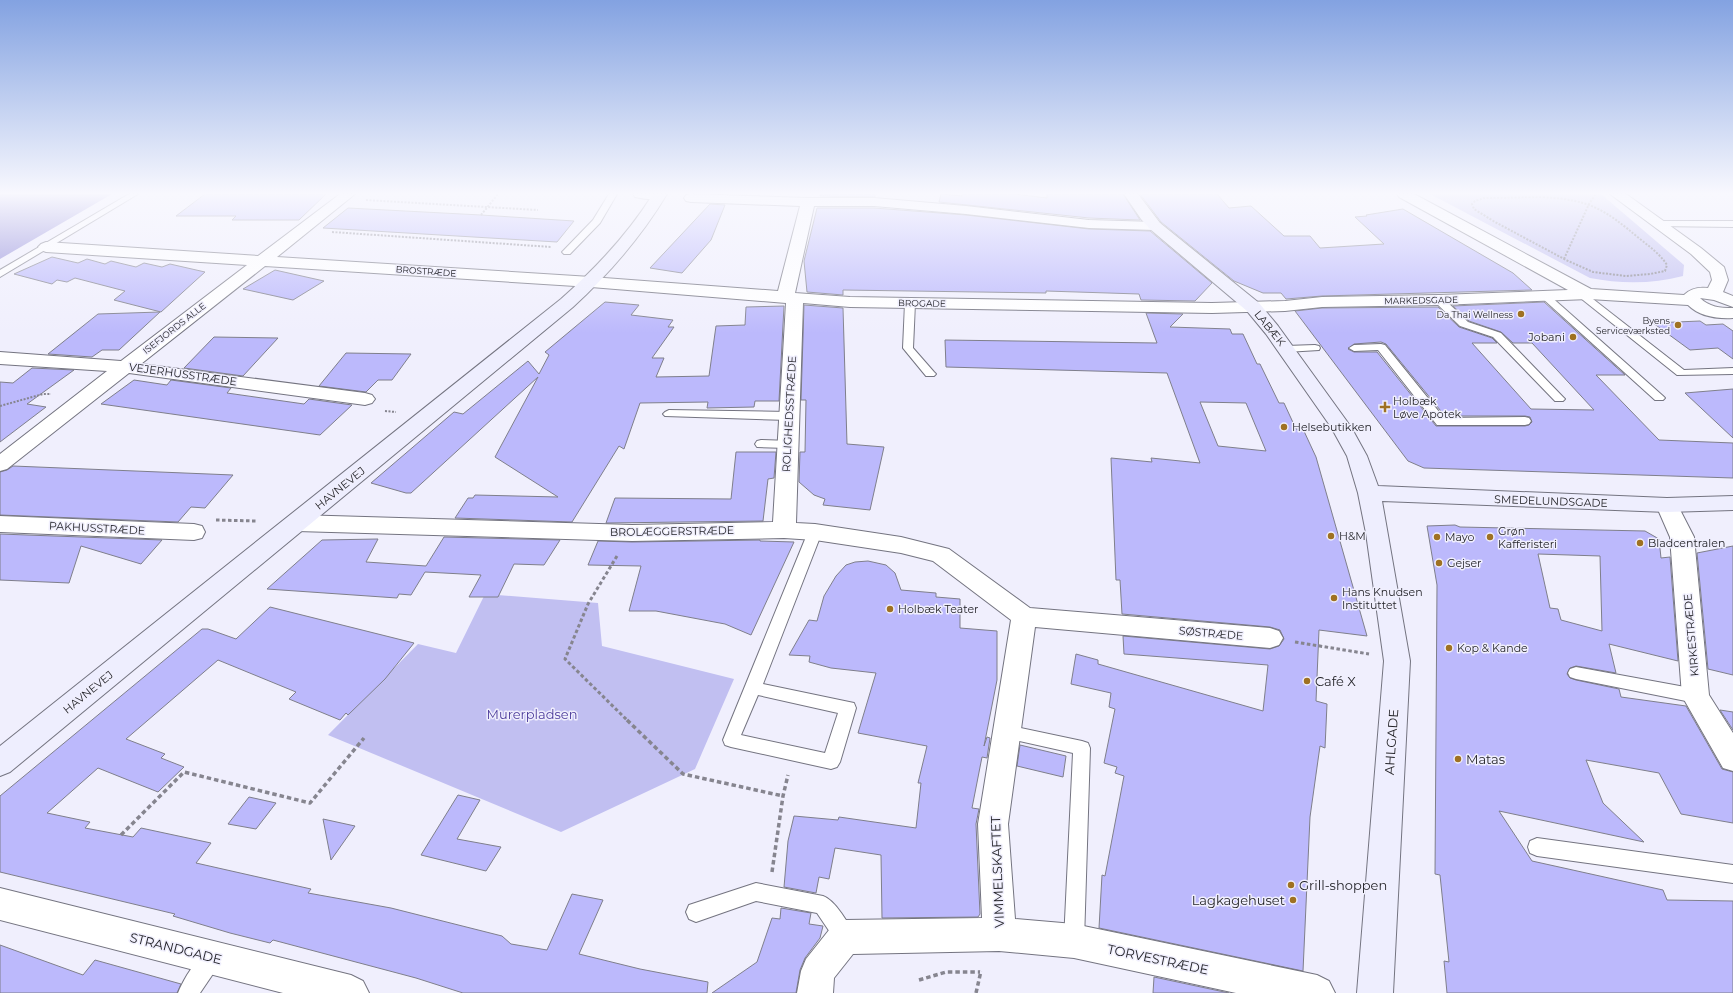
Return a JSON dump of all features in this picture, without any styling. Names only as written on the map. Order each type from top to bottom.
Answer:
[{"type":"street","name":"ISEFJORDS ALLE","points":[[0,464],[288,240]]},
{"type":"street","name":"HAVNEVEJ","points":[[0,763],[567,303],[591,282],[628,240]]},
{"type":"street","name":"ROLIGHEDSSTRÆDE","points":[[784,530],[789,416],[790,298],[801,240]]},
{"type":"street","name":"LABÆK","points":[[1172,240],[1253,307],[1286,349],[1341,427],[1357,456],[1369,493]]},
{"type":"street","points":[[1490,240],[1585,294]]},
{"type":"street","points":[[1681,240],[1718,270],[1720,280],[1714,294]]},
{"type":"street","name":"BROSTRÆDE","points":[[46,247],[591,282]]},
{"type":"street","name":"BROGADE","points":[[591,282],[790,298],[910,303],[1140,308],[1253,307]]},
{"type":"street","points":[[1698,293],[1714,294],[1731,311],[1702,307],[1692,300],[1692,296],[1698,293]]},
{"type":"street","name":"MARKEDSGADE","points":[[1253,307],[1322,302],[1439,300],[1585,294],[1692,300]]},
{"type":"street","name":"VEJERHUSSTRÆDE","points":[[0,358],[125,366],[365,399]]},
{"type":"street","name":"SMEDELUNDSGADE","points":[[1369,493],[1667,505],[1733,503]]},
{"type":"street","name":"AHLGADE","points":[[1369,493],[1377,532],[1397,661],[1374,993]]},
{"type":"street","name":"KIRKESTRÆDE","points":[[1667,505],[1682,537],[1696,696],[1733,759]]},
{"type":"street","name":"BROLÆGGERSTRÆDE","points":[[297,523],[632,533],[784,530],[815,532],[901,545],[941,555],[1024,617]]},
{"type":"street","name":"PAKHUSSTRÆDE","points":[[0,524],[194,532]]},
{"type":"street","name":"SØSTRÆDE","points":[[1024,617],[1270,638]]},
{"type":"street","name":"VIMMELSKAFTET","points":[[846,937],[999,934],[993,824],[1024,617]]},
{"type":"street","name":"STRANDGADE","points":[[0,904],[351,993]]},
{"type":"street","name":"TORVESTRÆDE","points":[[999,934],[1074,941],[1317,993]]},
{"type":"street","points":[[815,993],[818,971],[846,937]]},
{"type":"lane","points":[[0,274],[57,240]]},
{"type":"lane","points":[[569,250],[578,240]]},
{"type":"lane","points":[[1585,294],[1681,373],[1733,371]]},
{"type":"lane","points":[[1545,296],[1659,398]]},
{"type":"lane","points":[[1439,300],[1464,324],[1497,335],[1559,400]]},
{"type":"lane","points":[[910,303],[908,348],[930,374]]},
{"type":"lane","points":[[1354,348],[1381,347],[1441,422],[1525,421]]},
{"type":"lane","points":[[1286,349],[1315,348]]},
{"type":"lane","points":[[669,414],[789,416]]},
{"type":"lane","points":[[761,444],[787,444]]},
{"type":"lane","points":[[753,688],[848,708],[831,762],[731,740],[815,532]]},
{"type":"lane","points":[[1576,673],[1696,696]]},
{"type":"lane","points":[[1007,732],[1082,748],[1074,941]]},
{"type":"lane","points":[[1537,846],[1733,874]]},
{"type":"lane","points":[[696,912],[756,892],[769,894],[823,905],[846,937]]},
{"type":"lane","points":[[188,993],[212,958]]},
{"type":"path","points":[[440,240],[569,250]]},
{"type":"path","points":[[1529,240],[1564,259],[1601,274],[1617,276],[1656,274],[1665,270],[1667,265],[1662,257],[1641,240]]},
{"type":"path","points":[[1550,273],[1564,259],[1572,240]]},
{"type":"path","points":[[0,406],[43,394]]},
{"type":"path","points":[[365,399],[362,407],[428,417]]},
{"type":"path","points":[[194,532],[210,520],[297,523]]},
{"type":"path","points":[[632,533],[588,604],[565,659],[683,774],[783,796]]},
{"type":"path","points":[[1270,638],[1370,654],[1397,661]]},
{"type":"path","points":[[121,835],[184,772],[310,803],[364,738]]},
{"type":"path","points":[[769,894],[783,796],[793,753]]},
{"type":"path","points":[[919,980],[946,972],[980,972]]},
{"type":"green space","points":[[1518,240],[1655,240],[1684,265],[1683,276],[1660,281],[1625,282],[1590,278]]},
{"type":"green space","name":"Murerpladsen","points":[[485,594],[598,603],[602,646],[734,679],[695,769],[561,832],[328,735],[418,644],[456,653]]},
{"type":"shaded area","points":[[0,240],[32,240],[0,259]]},
{"type":"building","points":[[529,240],[558,240],[557,242]]},
{"type":"building","points":[[676,240],[711,240],[682,273],[650,268]]},
{"type":"building","points":[[809,240],[1161,240],[1212,283],[1195,301],[1141,300],[1139,294],[1046,291],[1046,293],[843,290],[843,295],[807,292],[804,261]]},
{"type":"building","points":[[1184,240],[1314,240],[1320,248],[1384,244],[1380,240],[1457,240],[1513,273],[1532,290],[1322,296],[1286,299],[1281,293],[1263,293],[1234,281]]},
{"type":"building","points":[[52,257],[78,263],[87,259],[105,264],[111,261],[136,267],[144,263],[162,267],[170,264],[205,272],[161,312],[114,300],[125,291],[75,278],[67,282],[57,280],[52,284],[14,274]]},
{"type":"building","points":[[275,270],[324,281],[293,300],[243,289]]},
{"type":"building","points":[[605,302],[639,305],[631,315],[673,320],[668,327],[674,327],[652,358],[664,358],[656,377],[709,376],[716,326],[745,325],[746,307],[784,306],[779,401],[755,401],[754,407],[707,408],[708,402],[640,403],[624,449],[619,446],[572,522],[455,518],[468,498],[473,498],[475,495],[558,497],[495,457],[538,377],[411,493],[406,493],[371,483],[454,412],[463,414],[528,361],[539,374],[549,355],[545,352]]},
{"type":"building","points":[[1544,302],[1625,375],[1596,375],[1659,440],[1733,443],[1733,478],[1424,468],[1408,461],[1295,311],[1322,308],[1438,307],[1459,327],[1492,338],[1497,343],[1472,343],[1531,409],[1594,410],[1532,343],[1513,343],[1501,332],[1469,321],[1453,306]],"holes":[[[1381,342],[1386,344],[1445,416],[1525,416],[1530,417],[1532,422],[1525,426],[1436,426],[1377,352],[1354,352],[1348,349],[1354,344]]]},
{"type":"building","points":[[804,305],[843,308],[847,444],[884,447],[870,510],[823,505],[825,499],[814,495],[799,482],[800,452],[805,452],[806,400],[801,400]]},
{"type":"building","points":[[160,312],[119,350],[102,350],[92,357],[48,354],[98,314]]},
{"type":"building","points":[[1146,313],[1183,314],[1170,327],[1230,329],[1232,334],[1243,334],[1257,364],[1260,364],[1279,403],[1284,403],[1296,429],[1303,429],[1316,457],[1367,636],[1319,630],[1316,701],[1327,704],[1325,748],[1320,746],[1310,817],[1303,971],[1099,928],[1102,875],[1105,876],[1124,776],[1115,773],[1117,767],[1104,763],[1115,709],[1109,707],[1111,693],[1071,684],[1076,654],[1098,660],[1098,664],[1263,711],[1268,665],[1124,654],[1123,636],[1270,649],[1279,646],[1284,639],[1280,630],[1270,627],[1122,614],[1120,580],[1116,580],[1111,458],[1152,462],[1151,458],[1200,463],[1167,373],[946,367],[945,340],[1157,343]],"holes":[[[1200,402],[1246,403],[1266,451],[1218,446]]]},
{"type":"building","points":[[1700,321],[1706,325],[1723,324],[1733,331],[1733,359],[1718,348],[1690,350],[1653,323]]},
{"type":"building","points":[[214,337],[278,338],[243,376],[184,368]]},
{"type":"building","points":[[346,353],[411,354],[392,380],[378,380],[366,392],[319,386]]},
{"type":"building","points":[[32,368],[74,370],[27,404],[46,407],[0,442],[0,382],[13,383]]},
{"type":"building","points":[[134,380],[167,385],[171,380],[231,388],[227,393],[304,404],[309,399],[352,405],[320,435],[101,404]]},
{"type":"building","points":[[1733,389],[1733,438],[1685,393]]},
{"type":"building","points":[[736,452],[776,452],[774,478],[768,479],[763,521],[606,523],[615,498],[731,499]]},
{"type":"building","points":[[13,466],[233,475],[205,508],[191,507],[178,522],[0,515],[0,472]]},
{"type":"building","points":[[1455,525],[1460,527],[1645,531],[1659,539],[1661,558],[1670,557],[1678,661],[1609,644],[1616,673],[1576,666],[1570,668],[1567,674],[1570,678],[1576,680],[1619,689],[1621,697],[1686,706],[1722,769],[1733,772],[1733,823],[1681,814],[1659,773],[1586,760],[1603,803],[1644,842],[1499,811],[1532,861],[1663,890],[1667,900],[1733,901],[1733,993],[1447,993],[1444,961],[1449,962],[1440,875],[1435,874],[1437,585],[1427,526]],"holes":[[[1538,554],[1600,556],[1602,631],[1561,620],[1558,609],[1550,608]]]},
{"type":"building","points":[[0,534],[162,540],[141,564],[81,546],[69,583],[0,580]]},
{"type":"building","points":[[444,537],[560,540],[544,565],[514,564],[498,597],[469,597],[481,575],[425,572],[411,595],[399,594],[397,598],[267,589],[322,540],[378,539],[366,562],[426,566]]},
{"type":"building","points":[[760,540],[794,542],[751,635],[725,624],[656,611],[629,611],[641,566],[588,565],[598,541],[632,542]]},
{"type":"building","points":[[1733,546],[1733,675],[1708,669],[1697,553]]},
{"type":"building","points":[[868,561],[886,565],[895,573],[901,590],[936,593],[936,597],[960,599],[960,628],[997,631],[997,680],[984,746],[987,737],[990,738],[987,758],[982,757],[972,808],[979,809],[976,824],[980,914],[978,917],[882,918],[881,855],[835,848],[829,879],[819,877],[816,893],[784,887],[788,841],[794,816],[838,820],[839,817],[916,828],[921,783],[918,783],[927,746],[858,733],[876,673],[831,668],[809,662],[810,656],[789,655],[809,620],[817,621],[824,596],[836,576],[846,565],[855,562]]},
{"type":"building","points":[[270,607],[414,643],[385,679],[348,715],[346,713],[340,720],[289,699],[296,692],[218,660],[126,739],[165,754],[161,758],[184,767],[158,792],[98,768],[47,813],[90,822],[85,828],[133,837],[141,828],[211,843],[196,863],[311,889],[308,893],[391,908],[502,936],[511,944],[547,950],[572,894],[603,900],[579,954],[640,969],[708,982],[707,993],[463,993],[416,978],[273,940],[270,943],[230,933],[173,916],[175,914],[0,872],[0,796],[202,629],[208,629],[236,639]]},
{"type":"building","points":[[1720,710],[1733,712],[1733,730]]},
{"type":"building","points":[[1020,745],[1066,756],[1063,777],[1017,766]]},
{"type":"building","points":[[458,795],[480,800],[457,839],[501,847],[486,871],[421,855]]},
{"type":"building","points":[[249,797],[276,803],[256,829],[228,824]]},
{"type":"building","points":[[323,819],[355,826],[331,860]]},
{"type":"building","points":[[781,908],[811,913],[809,924],[823,926],[820,938],[805,958],[800,970],[796,993],[712,993],[757,962],[772,918],[780,919]]},
{"type":"building","points":[[0,945],[83,975],[95,960],[181,984],[177,993],[0,993]]},
{"type":"building","points":[[1154,977],[1229,993],[1153,993]]},
{"type":"place","name":"Da Thai Wellness","points":[[1521,314]]},
{"type":"place","name":"Byens Serviceværksted","points":[[1678,325]]},
{"type":"place","name":"Jobani","points":[[1573,337]]},
{"type":"place","name":"Holbæk Løve Apotek","points":[[1385,407]]},
{"type":"place","name":"Helsebutikken","points":[[1284,427]]},
{"type":"place","name":"H&M","points":[[1331,536]]},
{"type":"place","name":"Mayo","points":[[1437,537]]},
{"type":"place","name":"Grøn Kafferisteri","points":[[1490,537]]},
{"type":"place","name":"Bladcentralen","points":[[1640,543]]},
{"type":"place","name":"Gejser","points":[[1439,563]]},
{"type":"place","name":"Hans Knudsen Instituttet","points":[[1334,598]]},
{"type":"place","name":"Holbæk Teater","points":[[890,609]]},
{"type":"place","name":"Kop & Kande","points":[[1449,648]]},
{"type":"place","name":"Café X","points":[[1307,681]]},
{"type":"place","name":"Matas","points":[[1458,759]]},
{"type":"place","name":"Grill-shoppen","points":[[1291,885]]},
{"type":"place","name":"Lagkagehuset","points":[[1293,900]]}]
